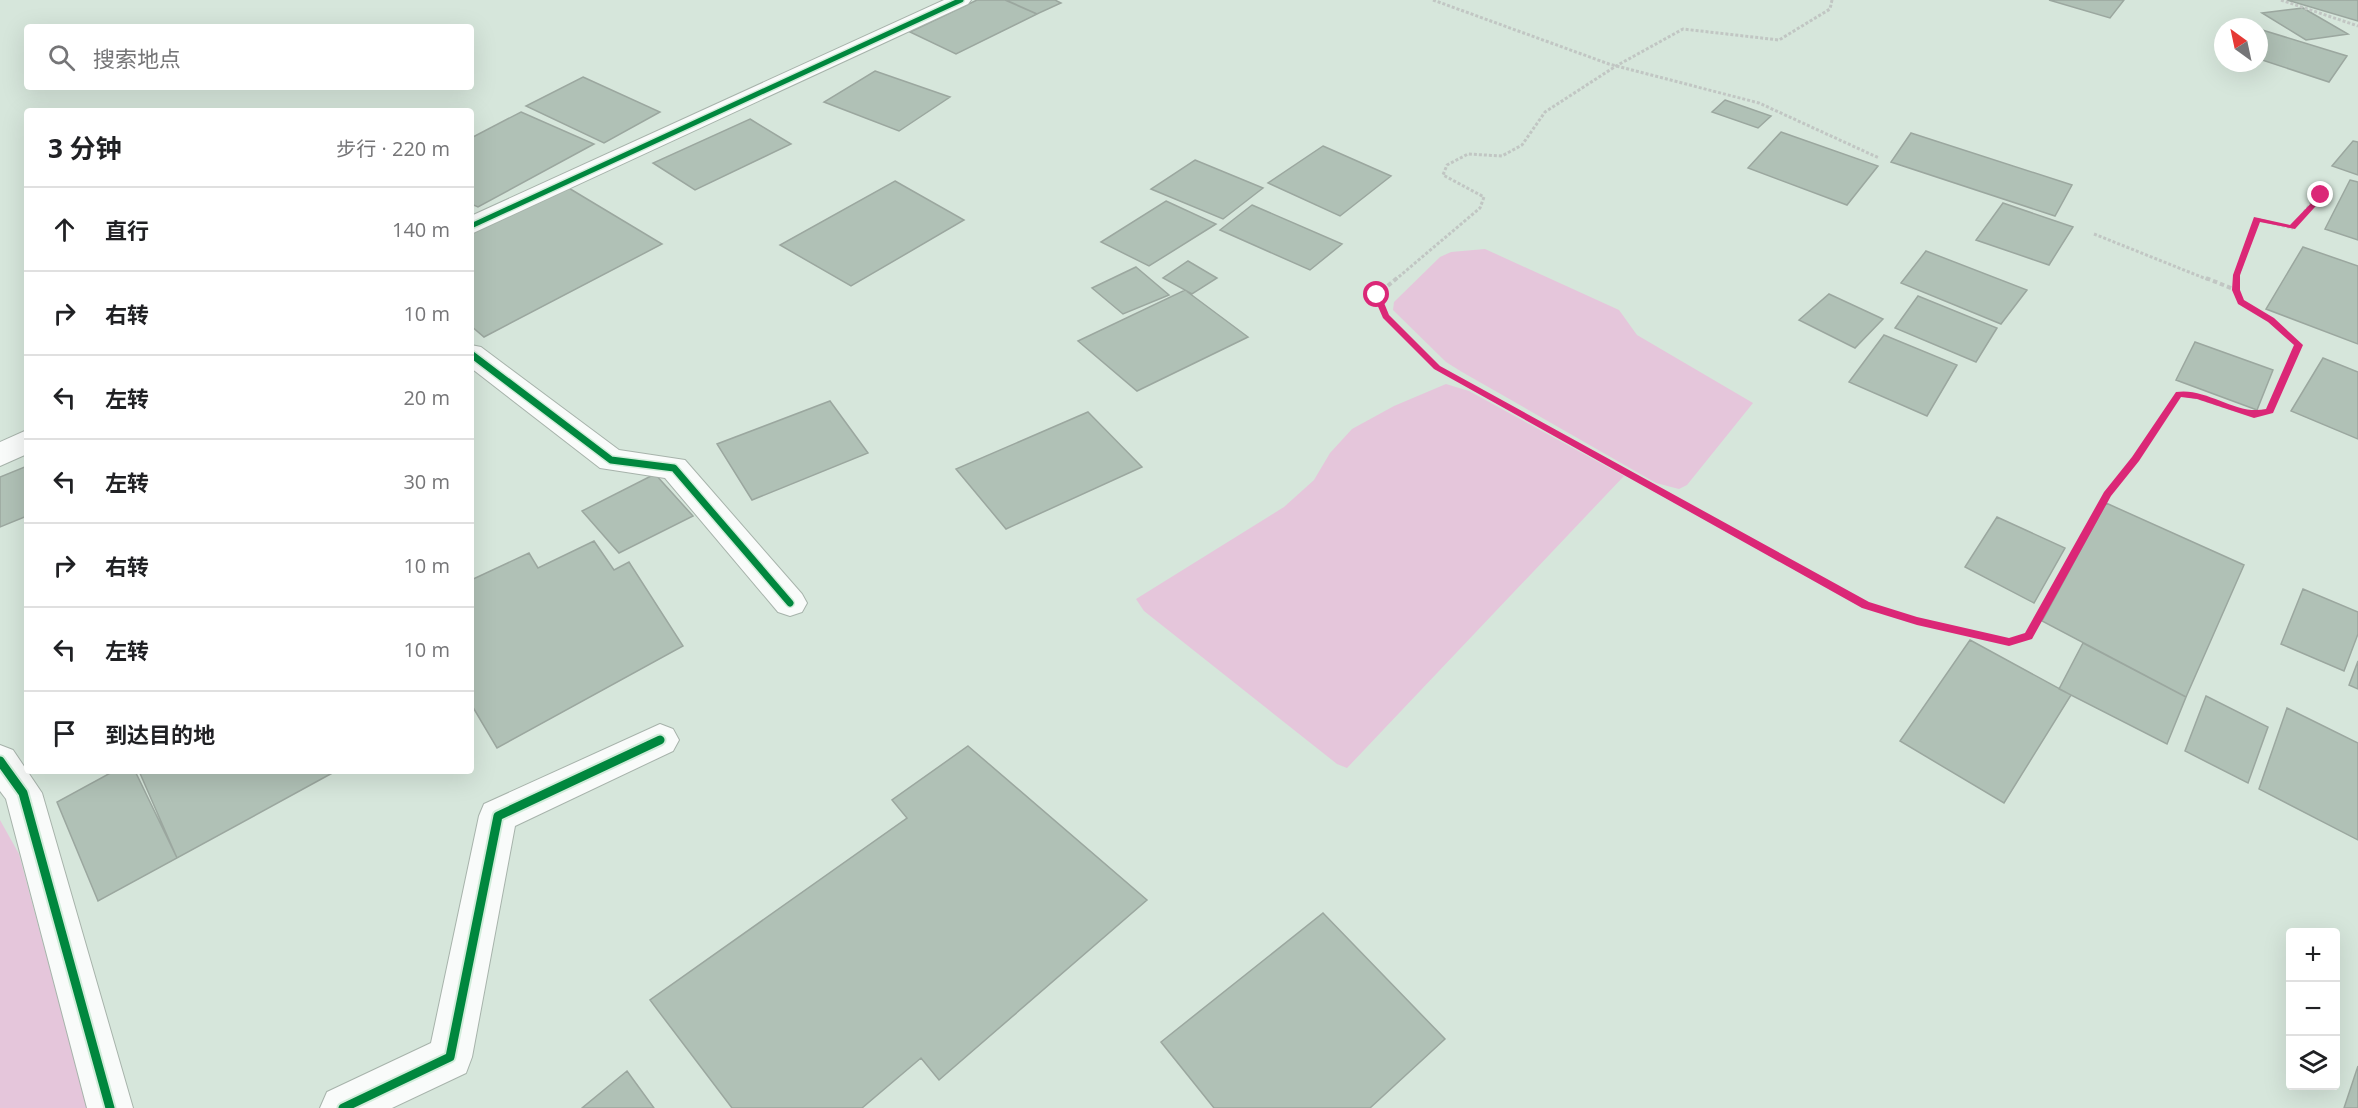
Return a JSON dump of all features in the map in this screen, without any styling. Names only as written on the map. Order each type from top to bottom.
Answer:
[{"type":"street","points":[[474,225],[961,0]]},
{"type":"street","points":[[474,356],[611,460],[674,468],[790,603]]},
{"type":"street","points":[[0,455],[24,443]]},
{"type":"street","points":[[343,1108],[450,1057],[498,816],[660,740]]},
{"type":"street","points":[[0,761],[23,793],[110,1108]]},
{"type":"path","points":[[1432,0],[1616,66],[1760,103],[1879,158]]},
{"type":"path","points":[[1832,0],[1830,9],[1779,40],[1683,29],[1616,66],[1545,112],[1522,145],[1502,156],[1468,154],[1448,165],[1443,175],[1484,197],[1480,208],[1377,295],[1386,316],[1437,368],[1865,605],[1917,621],[2009,642],[2028,636],[2108,494],[2136,459],[2179,394],[2198,396],[2254,415],[2270,411],[2299,345],[2271,320],[2241,302],[2236,290],[2236,275],[2257,219],[2292,228],[2312,202],[2331,191]]},
{"type":"path","points":[[2281,0],[2358,26]]},
{"type":"path","points":[[2094,234],[2236,290]]},
{"type":"shaded area","points":[[1485,249],[1619,310],[1637,335],[1753,403],[1687,485],[1679,489],[1656,483],[1462,372],[1446,362],[1393,310],[1394,302],[1440,257],[1451,252]]},
{"type":"shaded area","points":[[1446,384],[1469,391],[1624,476],[1347,768],[1337,764],[1144,611],[1136,599],[1284,507],[1314,480],[1330,453],[1352,429],[1394,406]]},
{"type":"shaded area","points":[[0,820],[19,854],[87,1108],[0,1108]]},
{"type":"building","points":[[977,0],[1005,0],[1037,14],[956,54],[910,32]]},
{"type":"building","points":[[1006,0],[1055,0],[1061,3],[1037,14]]},
{"type":"building","points":[[2049,0],[2124,0],[2110,18]]},
{"type":"building","points":[[2287,0],[2358,0],[2358,21]]},
{"type":"building","points":[[2303,8],[2348,34],[2306,40],[2262,13]]},
{"type":"building","points":[[2268,32],[2347,56],[2329,82],[2268,62]]},
{"type":"building","points":[[875,71],[950,97],[899,131],[824,102]]},
{"type":"building","points":[[583,77],[660,112],[604,143],[526,106]]},
{"type":"building","points":[[1725,100],[1771,116],[1758,128],[1712,112]]},
{"type":"building","points":[[521,112],[594,144],[478,207],[474,205],[474,136]]},
{"type":"building","points":[[750,119],[791,144],[695,190],[653,163]]},
{"type":"building","points":[[1781,132],[1878,166],[1847,205],[1748,168]]},
{"type":"building","points":[[1911,133],[2072,185],[2055,216],[1891,162]]},
{"type":"building","points":[[2353,141],[2358,142],[2358,175],[2332,166]]},
{"type":"building","points":[[1323,146],[1391,176],[1340,216],[1268,183]]},
{"type":"building","points":[[1195,160],[1263,188],[1223,219],[1151,189]]},
{"type":"building","points":[[2350,180],[2358,182],[2358,240],[2325,229]]},
{"type":"building","points":[[895,181],[964,220],[851,286],[780,245]]},
{"type":"building","points":[[567,187],[662,244],[484,337],[474,329],[474,231]]},
{"type":"building","points":[[1166,201],[1216,224],[1149,266],[1101,242]]},
{"type":"building","points":[[2003,203],[2073,227],[2049,265],[1976,240]]},
{"type":"building","points":[[1252,205],[1342,244],[1310,270],[1220,230]]},
{"type":"building","points":[[2303,247],[2358,266],[2358,344],[2266,309]]},
{"type":"building","points":[[1926,251],[2027,290],[2001,324],[1901,283]]},
{"type":"building","points":[[1188,261],[1217,278],[1192,294],[1163,278]]},
{"type":"building","points":[[1136,267],[1169,295],[1123,314],[1092,288]]},
{"type":"building","points":[[1185,290],[1248,337],[1137,391],[1078,341]]},
{"type":"building","points":[[1829,294],[1883,319],[1855,348],[1799,320]]},
{"type":"building","points":[[1918,296],[1997,328],[1976,362],[1895,328]]},
{"type":"building","points":[[1884,335],[1957,365],[1927,416],[1849,382]]},
{"type":"building","points":[[2195,342],[2273,370],[2257,410],[2176,380]]},
{"type":"building","points":[[2323,358],[2358,372],[2358,439],[2291,411]]},
{"type":"building","points":[[830,401],[868,453],[752,500],[717,444]]},
{"type":"building","points":[[1088,412],[1142,467],[1006,529],[956,469]]},
{"type":"building","points":[[24,467],[24,517],[0,527],[0,477]]},
{"type":"building","points":[[655,474],[693,516],[619,553],[582,511]]},
{"type":"building","points":[[2106,503],[2244,565],[2186,697],[2042,621]]},
{"type":"building","points":[[1997,517],[2065,548],[2034,603],[1965,567]]},
{"type":"building","points":[[594,541],[614,570],[629,562],[683,646],[497,748],[474,709],[474,579],[529,553],[538,568]]},
{"type":"building","points":[[2303,589],[2358,612],[2358,634],[2344,671],[2281,644]]},
{"type":"building","points":[[1970,640],[2071,695],[2004,803],[1900,741]]},
{"type":"building","points":[[2083,643],[2186,697],[2167,744],[2059,689]]},
{"type":"building","points":[[2358,661],[2358,689],[2349,685]]},
{"type":"building","points":[[2206,696],[2268,727],[2248,783],[2185,751]]},
{"type":"building","points":[[2287,708],[2358,743],[2358,840],[2259,789]]},
{"type":"building","points":[[968,746],[1147,900],[939,1080],[921,1058],[862,1108],[732,1108],[650,1000],[907,818],[892,800]]},
{"type":"building","points":[[108,774],[136,774],[177,858],[98,901],[57,802]]},
{"type":"building","points":[[140,774],[331,774],[177,858]]},
{"type":"building","points":[[1323,913],[1445,1039],[1370,1108],[1214,1108],[1161,1042]]},
{"type":"building","points":[[2358,1066],[2358,1108],[2344,1108]]},
{"type":"building","points":[[627,1071],[654,1108],[582,1108]]},
{"type":"cycle path","points":[[474,225],[961,0]]},
{"type":"cycle path","points":[[474,356],[611,460],[674,468],[790,603]]},
{"type":"cycle path","points":[[343,1108],[450,1057],[498,816],[660,740]]},
{"type":"cycle path","points":[[0,761],[23,793],[110,1108]]},
{"type":"route","points":[[1377,295],[1386,316],[1437,368],[1781,556],[1865,605],[1917,621],[2009,642],[2028,636],[2108,494],[2136,459],[2179,394],[2198,396],[2254,415],[2270,411],[2299,345],[2271,320],[2241,302],[2236,290],[2236,275],[2257,219],[2292,228],[2312,202],[2321,195]]}]
